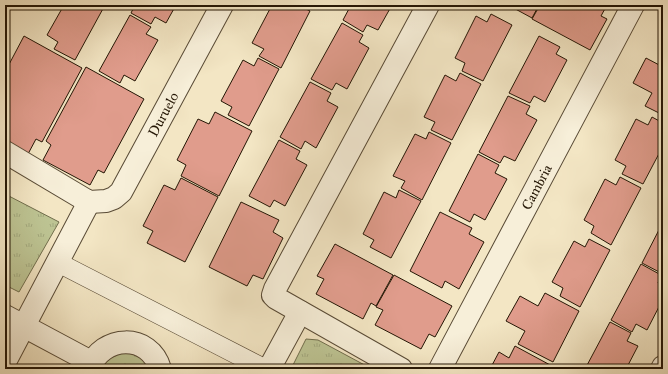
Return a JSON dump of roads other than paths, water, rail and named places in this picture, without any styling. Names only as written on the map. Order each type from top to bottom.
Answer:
[{"type":"street","name":"Duruelo","points":[[89,202],[106,201],[114,198],[121,192],[222,5]]},
{"type":"street","points":[[401,369],[300,312],[273,295],[428,5]]},
{"type":"street","name":"Cambria","points":[[440,369],[633,5]]},
{"type":"street","points":[[5,152],[89,202],[5,362]]},
{"type":"street","points":[[269,369],[300,312]]},
{"type":"street","points":[[5,316],[90,365],[98,352],[108,345],[120,342],[132,342],[142,346],[152,353],[159,364],[160,369]]},
{"type":"lane","points":[[57,262],[265,369]]}]
